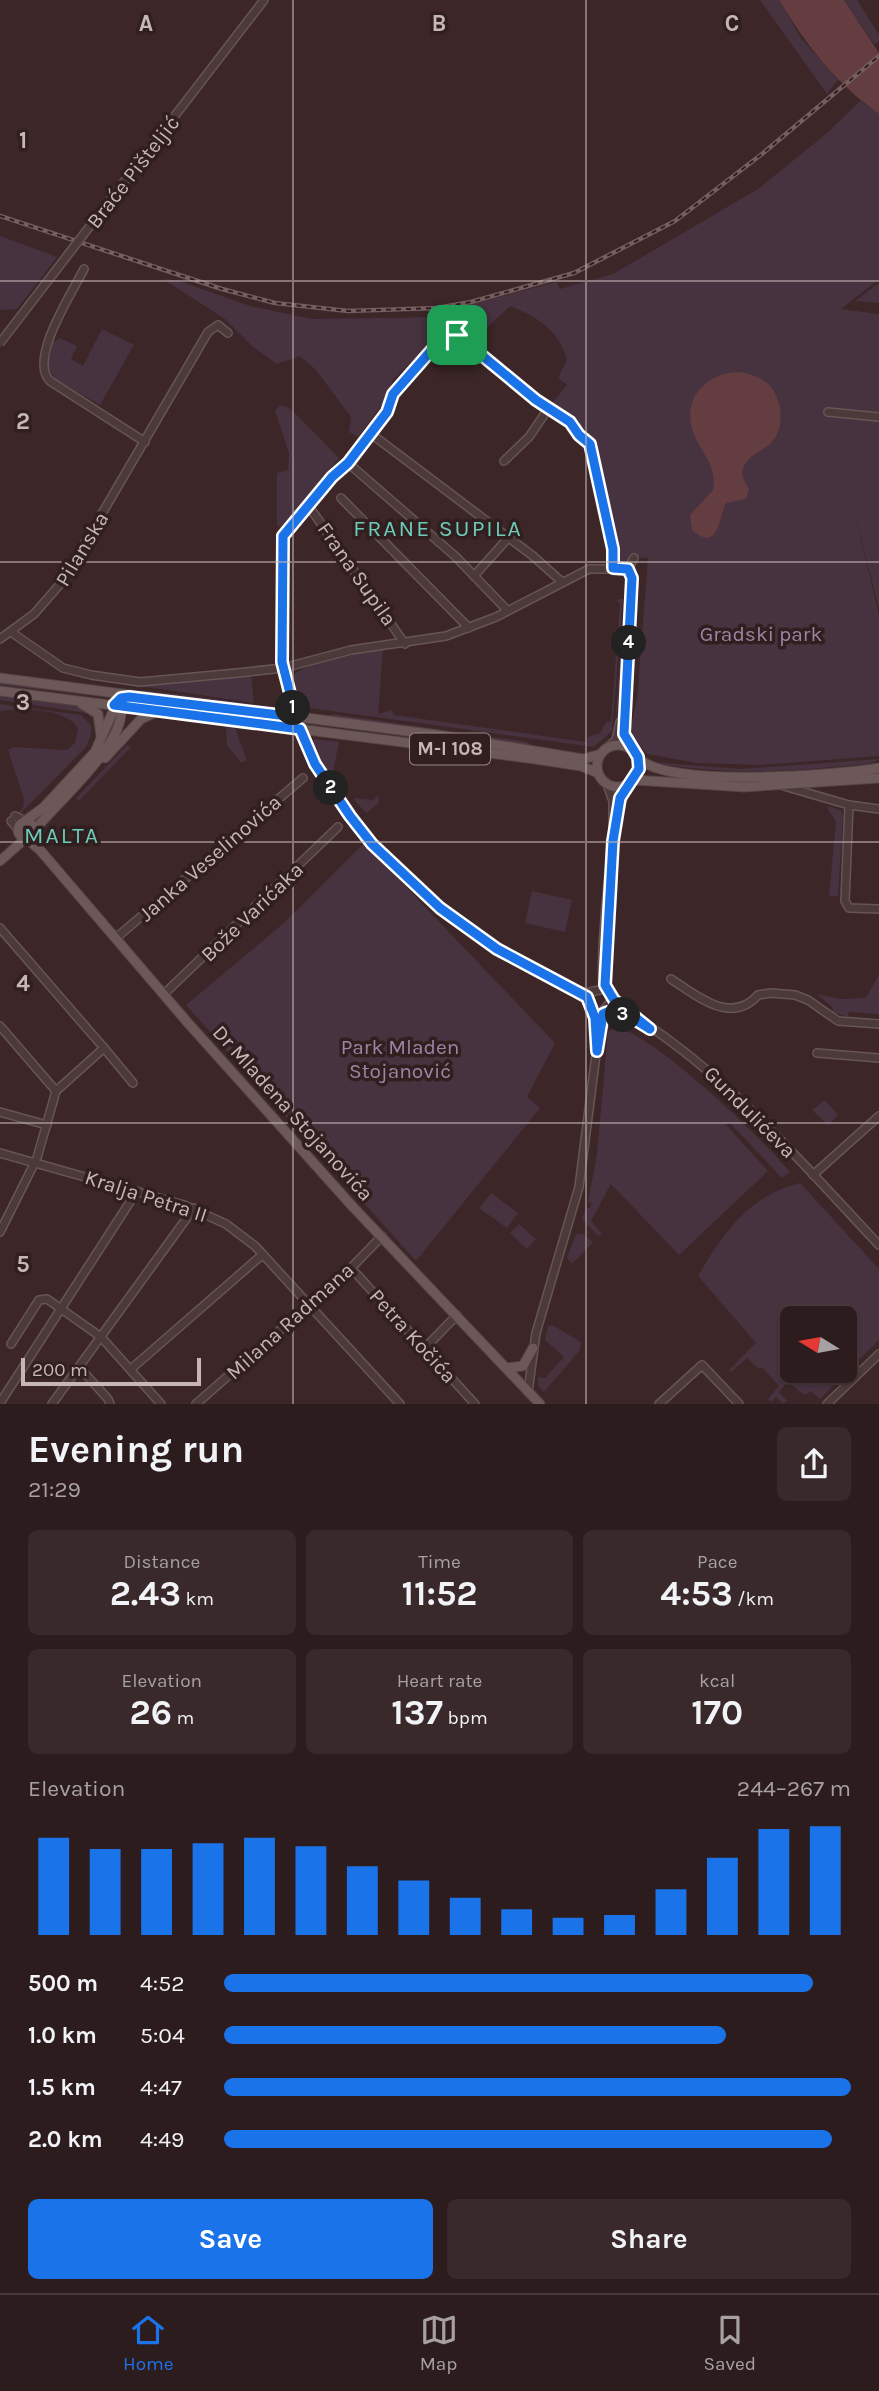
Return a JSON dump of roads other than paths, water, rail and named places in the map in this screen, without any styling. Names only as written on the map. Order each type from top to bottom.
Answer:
[{"type":"main road","name":"M-I 108","points":[[0,678],[129,697],[437,735],[583,759],[621,745],[651,768],[731,777],[800,775],[879,768]]},
{"type":"main road","name":"M-I 108","points":[[0,691],[118,703],[160,711],[559,762],[589,768],[598,773]]},
{"type":"main road","points":[[110,693],[118,703]]},
{"type":"main road","points":[[8,853],[21,825],[35,816],[71,779],[99,744],[118,703],[129,697]]},
{"type":"main road","points":[[63,698],[86,705],[98,713],[102,730],[99,744]]},
{"type":"main road","points":[[91,771],[107,747],[118,703]]},
{"type":"main road","points":[[0,861],[31,834],[146,714],[160,711]]},
{"type":"main road","points":[[604,751],[598,773],[607,784],[616,787],[647,778],[704,786],[784,786],[879,778]]},
{"type":"main road","points":[[632,783],[639,769],[636,755]]},
{"type":"main road","points":[[21,825],[31,823],[31,834]]},
{"type":"main road","points":[[21,825],[20,836],[31,834]]},
{"type":"main road","name":"Dr Mladena Stojanovića","points":[[31,834],[40,850],[164,994],[382,1236],[540,1404]]},
{"type":"main road","points":[[507,1368],[523,1366],[533,1349]]},
{"type":"main road","points":[[528,1392],[528,1404]]},
{"type":"street","name":"Braće Pišteljić","points":[[0,343],[261,1]]},
{"type":"street","points":[[84,269],[46,347],[42,363],[43,373],[50,381],[145,442]]},
{"type":"street","name":"Pilanska","points":[[0,639],[12,632],[54,594],[208,332],[219,325],[229,333]]},
{"type":"street","name":"Frana Supila","points":[[12,632],[63,668],[124,680],[150,681],[283,668],[351,650],[436,638],[469,628],[589,569],[613,568],[613,549],[593,451],[570,422],[548,409],[450,329],[393,394],[387,412],[348,463],[283,536],[283,668],[296,717],[315,764],[372,844],[456,920]]},
{"type":"street","points":[[504,461],[529,436],[548,409]]},
{"type":"street","points":[[828,412],[879,417]]},
{"type":"street","points":[[370,433],[562,582]]},
{"type":"street","points":[[348,463],[474,576],[507,610]]},
{"type":"street","name":"Frana Supila","points":[[341,498],[469,628]]},
{"type":"street","name":"Frana Supila","points":[[308,505],[405,643]]},
{"type":"street","points":[[474,576],[508,538]]},
{"type":"street","points":[[604,751],[618,736],[624,697],[633,582],[628,569],[634,558]]},
{"type":"street","points":[[613,568],[628,569]]},
{"type":"street","points":[[624,697],[624,734],[636,755]]},
{"type":"street","name":"Janka Veselinovića","points":[[116,938],[303,778]]},
{"type":"street","points":[[613,841],[620,798],[632,783]]},
{"type":"street","points":[[528,1392],[533,1349],[579,1187],[597,1051],[598,1002],[605,951],[613,841],[613,801],[607,784]]},
{"type":"street","points":[[784,786],[849,805],[879,809]]},
{"type":"street","points":[[849,805],[845,901],[849,908],[879,909]]},
{"type":"street","points":[[13,818],[21,825]]},
{"type":"street","name":"Bože Varićaka","points":[[164,994],[338,827]]},
{"type":"street","name":"Gundulićeva","points":[[456,920],[497,949],[650,1029]]},
{"type":"street","points":[[0,928],[133,1083]]},
{"type":"street","points":[[671,979],[719,1007],[739,1007],[751,1003],[758,995],[781,993],[808,1000],[838,1021],[879,1024]]},
{"type":"street","name":"Gundulićeva","points":[[598,1002],[612,993],[614,1001],[727,1085],[879,1245]]},
{"type":"street","points":[[598,1002],[614,1001]]},
{"type":"street","points":[[0,1026],[56,1091]]},
{"type":"street","points":[[0,1232],[34,1163],[56,1091],[104,1048]]},
{"type":"street","points":[[817,1053],[879,1058]]},
{"type":"street","points":[[0,1112],[47,1125]]},
{"type":"street","name":"Gundulićeva","points":[[813,1175],[879,1116]]},
{"type":"street","name":"Kralja Petra II","points":[[0,1153],[194,1208],[234,1229],[262,1255],[400,1404]]},
{"type":"street","points":[[0,1403],[137,1191]]},
{"type":"street","points":[[52,1404],[194,1208]]},
{"type":"street","name":"Milana Radmana","points":[[196,1404],[351,1268],[382,1236]]},
{"type":"street","points":[[131,1369],[262,1255]]},
{"type":"street","name":"Petra Kočića","points":[[351,1268],[475,1404]]},
{"type":"street","points":[[11,1344],[39,1300],[47,1299],[102,1337],[161,1404]]},
{"type":"street","points":[[423,1350],[457,1315]]},
{"type":"street","points":[[827,1404],[879,1354]]},
{"type":"street","points":[[659,1404],[702,1365],[739,1404]]},
{"type":"street","points":[[79,1367],[110,1404]]},
{"type":"railway","points":[[0,216],[222,289],[275,303],[348,311],[437,308],[471,302],[574,273],[675,221],[762,154],[879,56]]},
{"type":"district","name":"FRANE SUPILA","points":[[438,528]]},
{"type":"district","name":"MALTA","points":[[62,835]]},
{"type":"park label","name":"Gradski park","points":[[761,634]]},
{"type":"park label","name":"Park Mladen Stojanović","points":[[400,1059]]}]
